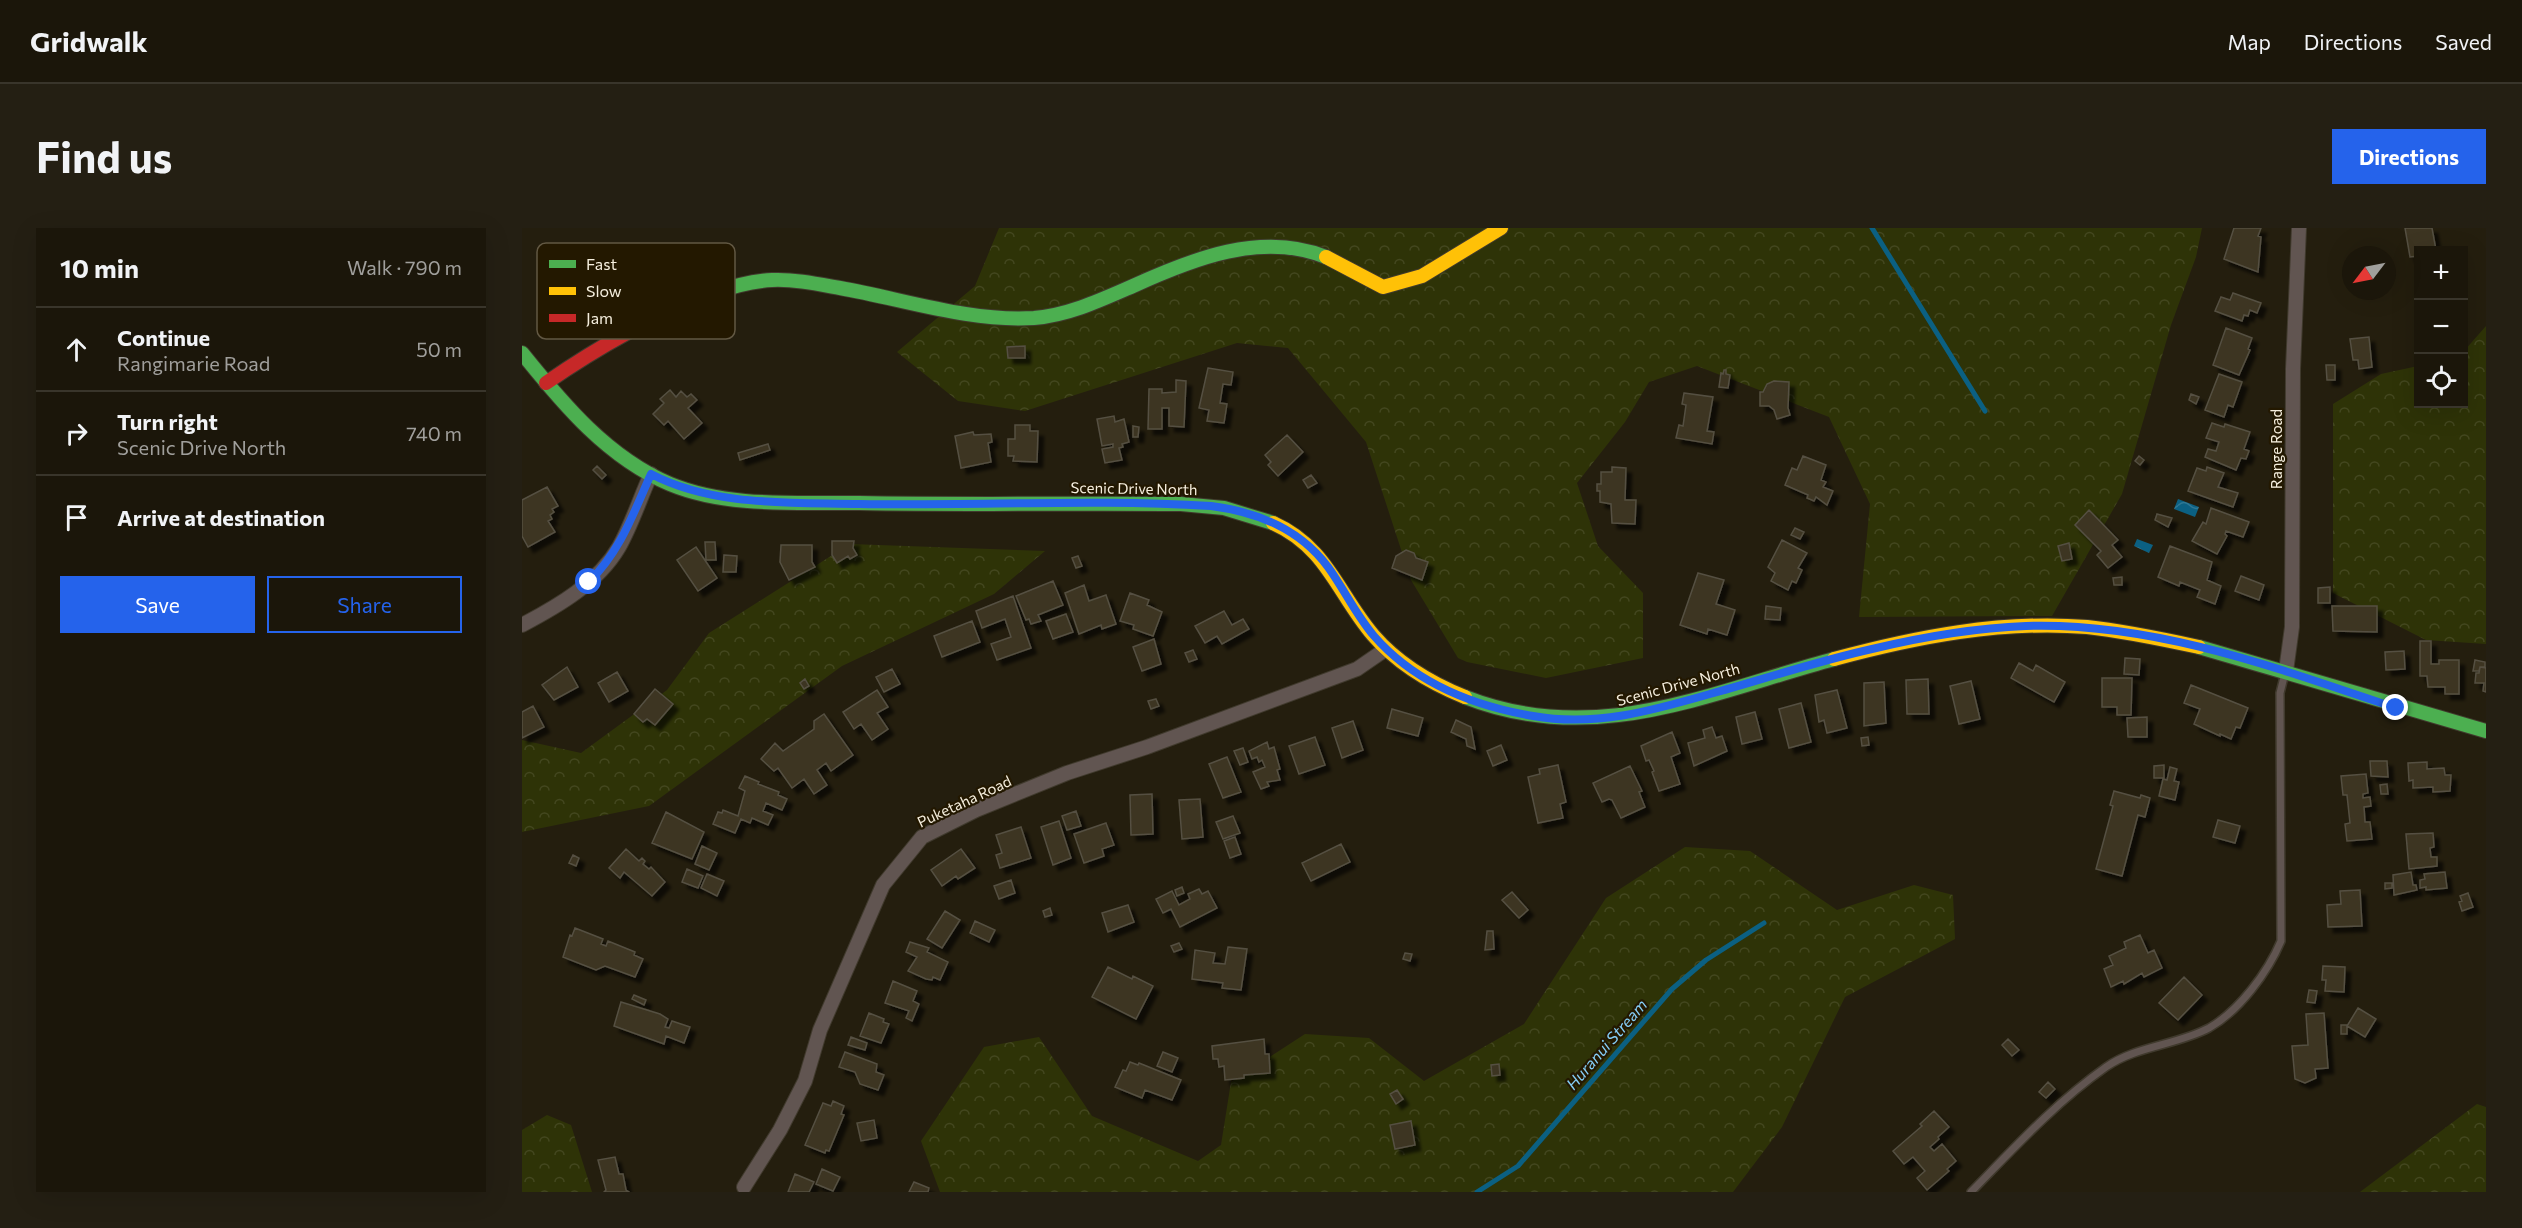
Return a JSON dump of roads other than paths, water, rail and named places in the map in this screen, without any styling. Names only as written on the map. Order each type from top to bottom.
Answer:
[{"type":"main road","points":[[735,285],[782,280],[826,286],[961,312],[1000,316],[1048,316],[1086,306],[1160,274],[1223,252],[1274,245],[1314,253],[1383,287],[1422,276],[1501,228]]},
{"type":"main road","points":[[546,383],[613,339]]},
{"type":"main road","name":"Scenic Drive North","points":[[522,353],[546,383],[594,433],[631,462],[669,484],[707,495],[789,502],[1181,504],[1238,509],[1277,524],[1316,552],[1373,635],[1420,677],[1466,698],[1509,712],[1555,720],[1620,717],[1891,645],[1959,633],[2025,626],[2094,628],[2152,636],[2286,671],[2396,708],[2486,731]]},
{"type":"street","name":"Range Road","points":[[2286,671],[2292,627],[2293,369],[2299,228]]},
{"type":"street","points":[[522,625],[567,599],[605,566],[619,546],[651,474]]},
{"type":"street","name":"Puketaha Road","points":[[744,1187],[780,1130],[805,1081],[820,1030],[883,885],[922,837],[976,810],[1067,773],[1147,747],[1357,669],[1386,649]]},
{"type":"lane","points":[[1971,1192],[2033,1128],[2075,1090],[2109,1065],[2134,1053],[2209,1028],[2241,1001],[2272,962],[2281,941],[2280,693],[2286,671]]},
{"type":"water","points":[[2178,499],[2199,507],[2195,517],[2174,509]]},
{"type":"water","points":[[2137,539],[2153,545],[2149,553],[2134,546]]},
{"type":"waterway","points":[[1872,228],[1985,411]]},
{"type":"waterway","name":"Huranui Stream","points":[[1477,1192],[1518,1166],[1672,989],[1706,960],[1764,923]]}]
